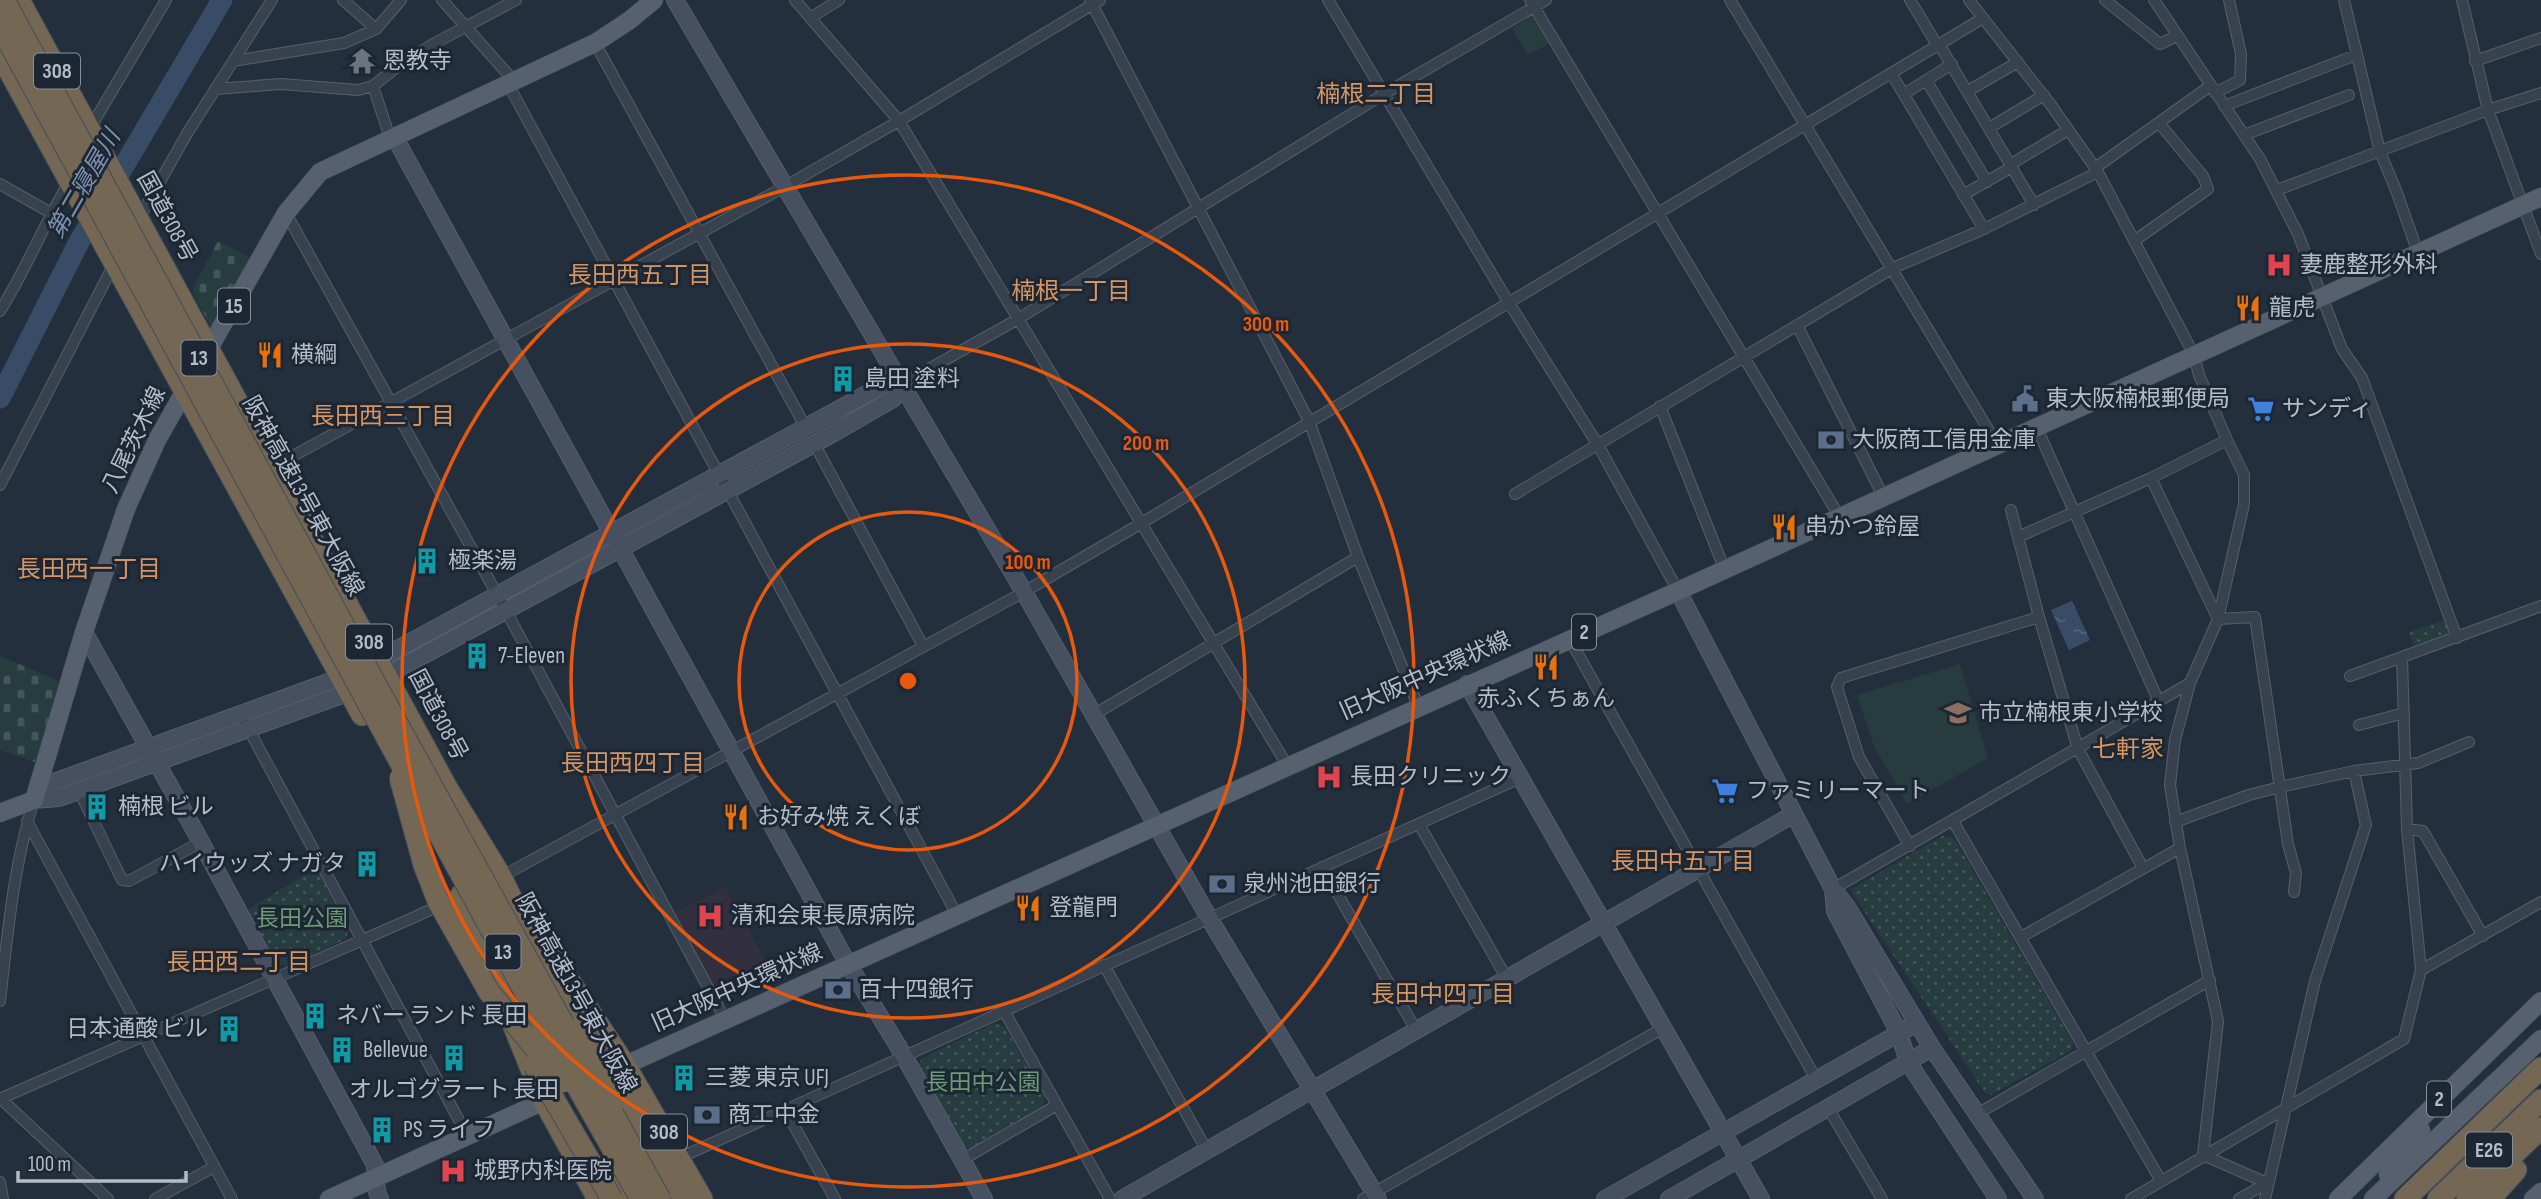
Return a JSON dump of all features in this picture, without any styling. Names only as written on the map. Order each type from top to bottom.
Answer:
[{"type":"highway","name":"阪神高速13号東大阪線","points":[[4,0],[660,1199]]},
{"type":"highway","name":"国道308号","points":[[19,0],[447,788],[500,874],[600,1076],[667,1199]]},
{"type":"highway","name":"阪神高速13号東大阪線","points":[[0,26],[640,1199]]},
{"type":"highway","name":"308","points":[[0,54],[629,1199]]},
{"type":"highway","points":[[369,704],[391,752],[434,892],[489,992],[550,1091],[599,1198]]},
{"type":"highway","points":[[465,846],[684,1199]]},
{"type":"highway","name":"308","points":[[500,874],[625,1065],[702,1199]]},
{"type":"highway","name":"308","points":[[461,895],[544,1101],[599,1198]]},
{"type":"highway","points":[[489,992],[605,1136]]},
{"type":"highway","name":"E26","points":[[2404,1199],[2541,1068]]},
{"type":"highway","name":"E26","points":[[2438,1199],[2541,1100]]},
{"type":"highway","points":[[2467,1199],[2541,1128]]},
{"type":"highway","points":[[2490,1199],[2541,1147]]},
{"type":"main road","name":"八尾茨木線","points":[[34,800],[84,632],[126,509],[157,440],[286,213],[320,172],[596,43],[654,0]]},
{"type":"main road","name":"旧大阪中央環状線","points":[[329,1199],[1678,591],[2541,197]]},
{"type":"main road","points":[[1,808],[34,800]]},
{"type":"main road","name":"2","points":[[2338,1199],[2541,1001]]},
{"type":"main road","name":"2","points":[[2375,1198],[2541,1039]]},
{"type":"main road","points":[[2375,1198],[2396,1162],[2475,1063]]},
{"type":"main road","points":[[2533,1199],[2541,1192]]},
{"type":"street","points":[[92,136],[166,0]]},
{"type":"street","points":[[136,215],[272,0]]},
{"type":"street","points":[[344,0],[376,29]]},
{"type":"street","points":[[233,61],[344,43],[376,29],[401,0]]},
{"type":"street","points":[[442,0],[511,83],[614,280],[957,915]]},
{"type":"street","points":[[215,89],[281,84],[358,90],[373,86],[412,57],[516,0]]},
{"type":"street","points":[[676,0],[1095,714],[1209,918],[1372,1197],[1663,1028]]},
{"type":"street","points":[[795,0],[899,121],[1287,765]]},
{"type":"street","points":[[810,18],[839,0]]},
{"type":"street","points":[[1328,0],[1598,446],[1678,591],[1833,889],[1847,907],[1932,1048],[2035,1199]]},
{"type":"street","points":[[0,1001],[13,883],[27,821],[34,800],[54,782],[153,755],[346,684],[383,667],[810,435],[885,384],[902,384],[1018,319],[1532,4],[1546,0]]},
{"type":"street","points":[[1730,0],[1997,444]]},
{"type":"street","points":[[1910,0],[1952,64],[2034,205]]},
{"type":"street","points":[[1969,0],[2044,96],[2097,170],[2194,355],[2199,375],[2245,475],[2244,504],[2218,619],[2190,683],[2175,740],[2170,785],[2179,848],[2218,1021],[2203,1156]]},
{"type":"street","points":[[2105,0],[2160,44],[2177,36]]},
{"type":"street","points":[[2154,0],[2260,159],[2298,234],[2342,349],[2362,378],[2458,638]]},
{"type":"street","points":[[1515,494],[1893,268],[2034,205],[2097,170],[2159,122],[2212,90],[2240,80],[2241,54],[2229,0]]},
{"type":"street","points":[[2344,0],[2380,152],[2418,253]]},
{"type":"street","points":[[2462,0],[2488,110],[2541,254]]},
{"type":"street","points":[[273,467],[784,187],[899,121],[1094,2],[1309,421],[1358,557],[1418,706]]},
{"type":"street","points":[[1532,4],[1839,516]]},
{"type":"street","points":[[500,874],[509,873],[1024,592],[1983,18]]},
{"type":"street","points":[[2475,61],[2541,38]]},
{"type":"street","points":[[596,43],[923,646]]},
{"type":"street","points":[[2224,106],[2356,55]]},
{"type":"street","points":[[1968,91],[2018,62]]},
{"type":"street","points":[[1904,94],[1952,64]]},
{"type":"street","points":[[1891,73],[1984,229]]},
{"type":"street","points":[[1926,80],[1987,182]]},
{"type":"street","points":[[373,86],[392,137],[617,540],[848,964],[904,1056],[984,1199]]},
{"type":"street","points":[[2277,190],[2488,110],[2541,93]]},
{"type":"street","points":[[2244,135],[2349,95]]},
{"type":"street","points":[[1989,128],[2044,96]]},
{"type":"street","points":[[2134,241],[2208,189],[2203,176],[2159,122]]},
{"type":"street","points":[[1964,195],[2068,130]]},
{"type":"street","points":[[0,184],[51,213]]},
{"type":"street","points":[[0,311],[51,213],[72,187]]},
{"type":"street","points":[[286,213],[392,401],[724,1019]]},
{"type":"street","points":[[0,485],[111,259]]},
{"type":"street","points":[[1797,325],[1882,496]]},
{"type":"street","points":[[1660,406],[1724,568]]},
{"type":"street","points":[[2036,426],[2159,702]]},
{"type":"street","points":[[2018,537],[2151,478],[2227,440]]},
{"type":"street","points":[[2151,478],[2218,619]]},
{"type":"street","points":[[2011,510],[2078,749],[2143,868]]},
{"type":"street","points":[[1095,714],[1358,557]]},
{"type":"street","points":[[2350,676],[2541,606]]},
{"type":"street","points":[[1910,846],[1859,758],[1837,687],[1841,678],[2039,617]]},
{"type":"street","points":[[2218,619],[2255,617],[2288,844],[2296,873],[2294,892]]},
{"type":"street","points":[[84,632],[375,1165],[380,1199]]},
{"type":"street","points":[[1569,638],[1816,1079]]},
{"type":"street","points":[[2131,1199],[2404,1040],[2421,970],[2407,829],[2402,657]]},
{"type":"street","points":[[1833,889],[2190,683]]},
{"type":"street","points":[[1467,684],[1761,1199]]},
{"type":"street","points":[[2359,725],[2404,713]]},
{"type":"street","points":[[244,722],[468,1137]]},
{"type":"street","points":[[2175,822],[2249,795],[2280,787],[2354,771],[2418,763],[2469,742]]},
{"type":"street","points":[[34,800],[59,798],[79,791],[153,755]]},
{"type":"street","points":[[2265,1199],[2315,981],[2366,825],[2354,771]]},
{"type":"street","points":[[679,1158],[1520,778]]},
{"type":"street","points":[[79,791],[122,880],[129,881],[201,842]]},
{"type":"street","points":[[1122,1199],[1794,814]]},
{"type":"street","points":[[27,821],[232,1199]]},
{"type":"street","points":[[1953,821],[2161,1181]]},
{"type":"street","points":[[1419,824],[1507,979]]},
{"type":"street","points":[[2407,829],[2423,831],[2483,936]]},
{"type":"street","points":[[2021,937],[2179,848]]},
{"type":"street","points":[[1322,867],[1416,1030]]},
{"type":"street","points":[[0,887],[13,883]]},
{"type":"street","points":[[1833,889],[1835,911],[1899,1033],[1908,1062],[1998,1199]]},
{"type":"street","points":[[108,1199],[1,1098],[461,895]]},
{"type":"street","points":[[2421,970],[2541,902]]},
{"type":"street","points":[[1104,965],[1207,1151]]},
{"type":"street","points":[[1977,1114],[2210,980]]},
{"type":"street","points":[[1004,1011],[1110,1199]]},
{"type":"street","points":[[1605,1199],[1917,1023]]},
{"type":"street","points":[[1669,1199],[1932,1048]]},
{"type":"street","points":[[962,1160],[1057,1105]]},
{"type":"street","points":[[1828,1108],[1882,1199]]},
{"type":"street","points":[[785,1110],[835,1199]]},
{"type":"street","points":[[2203,1156],[2267,1182]]},
{"type":"street","points":[[155,1199],[214,1167]]},
{"type":"street","points":[[0,1182],[3,1199]]},
{"type":"street","points":[[2239,1199],[2267,1182]]},
{"type":"shaded area","points":[[725,886],[776,980],[767,985],[758,969],[736,981],[733,975],[713,986],[675,913]]},
{"type":"green space","points":[[1532,15],[1550,43],[1528,55],[1512,29]]},
{"type":"green space","points":[[218,241],[255,260],[213,331],[192,291]]},
{"type":"green space","points":[[2447,619],[2452,634],[2414,647],[2409,632]]},
{"type":"green space","points":[[0,656],[61,682],[35,762],[0,750]]},
{"type":"green space","points":[[1960,664],[1988,758],[1907,804],[1874,746],[1857,695]]},
{"type":"green space","points":[[1942,836],[1954,838],[2073,1043],[2072,1050],[1991,1095],[1985,1093],[1852,893],[1853,888]]},
{"type":"green space","name":"長田公園","points":[[317,868],[349,928],[346,939],[287,966],[275,963],[246,910]]},
{"type":"green space","name":"長田中公園","points":[[995,1023],[1005,1027],[1045,1097],[1043,1107],[972,1148],[963,1146],[918,1066],[922,1058]]},
{"type":"water","points":[[2072,601],[2090,640],[2069,650],[2051,610]]},
{"type":"waterway","name":"第二寝屋川","points":[[0,398],[79,242],[222,0]]},
{"type":"place","name":"恩教寺","points":[[362,61]]},
{"type":"place","name":"妻鹿整形外科","points":[[2279,265]]},
{"type":"place","name":"龍虎","points":[[2248,308]]},
{"type":"place","name":"横綱","points":[[270,355]]},
{"type":"place","name":"島田 塗料","points":[[843,379]]},
{"type":"place","name":"東大阪楠根郵便局","points":[[2025,399]]},
{"type":"place","name":"サンディ","points":[[2261,409]]},
{"type":"place","name":"大阪商工信用金庫","points":[[1831,440]]},
{"type":"place","name":"串かつ鈴屋","points":[[1784,527]]},
{"type":"place","name":"極楽湯","points":[[427,561]]},
{"type":"place","name":"7-Eleven","points":[[477,656]]},
{"type":"place","name":"赤ふくちぁん","points":[[1546,667]]},
{"type":"place","name":"市立楠根東小学校","points":[[1958,713]]},
{"type":"place","name":"長田クリニック","points":[[1329,777]]},
{"type":"place","name":"ファミリーマート","points":[[1725,791]]},
{"type":"place","name":"楠根 ビル","points":[[97,807]]},
{"type":"place","name":"お好み焼 えくぼ","points":[[736,817]]},
{"type":"place","name":"ハイウッズ ナガタ","points":[[367,864]]},
{"type":"place","name":"泉州池田銀行","points":[[1222,884]]},
{"type":"place","name":"登龍門","points":[[1028,908]]},
{"type":"place","name":"清和会東長原病院","points":[[710,916]]},
{"type":"place","name":"百十四銀行","points":[[838,990]]},
{"type":"place","name":"ネバー ランド 長田","points":[[315,1016]]},
{"type":"place","name":"日本通酸 ビル","points":[[229,1029]]},
{"type":"place","name":"Bellevue","points":[[342,1050]]},
{"type":"place","name":"オルゴグラート 長田","points":[[454,1058]]},
{"type":"place","name":"三菱 東京 UFJ","points":[[684,1078]]},
{"type":"place","name":"商工中金","points":[[707,1115]]},
{"type":"place","name":"PS ライフ","points":[[382,1130]]},
{"type":"place","name":"城野内科医院","points":[[453,1171]]},
{"type":"district","name":"楠根二丁目","points":[[1376,94]]},
{"type":"district","name":"長田西五丁目","points":[[640,275]]},
{"type":"district","name":"楠根一丁目","points":[[1071,291]]},
{"type":"district","name":"長田西三丁目","points":[[383,416]]},
{"type":"district","name":"長田西一丁目","points":[[89,569]]},
{"type":"district","name":"七軒家","points":[[2128,749]]},
{"type":"district","name":"長田西四丁目","points":[[633,763]]},
{"type":"district","name":"長田中五丁目","points":[[1683,861]]},
{"type":"district","name":"長田西二丁目","points":[[239,962]]},
{"type":"district","name":"長田中四丁目","points":[[1443,994]]}]
